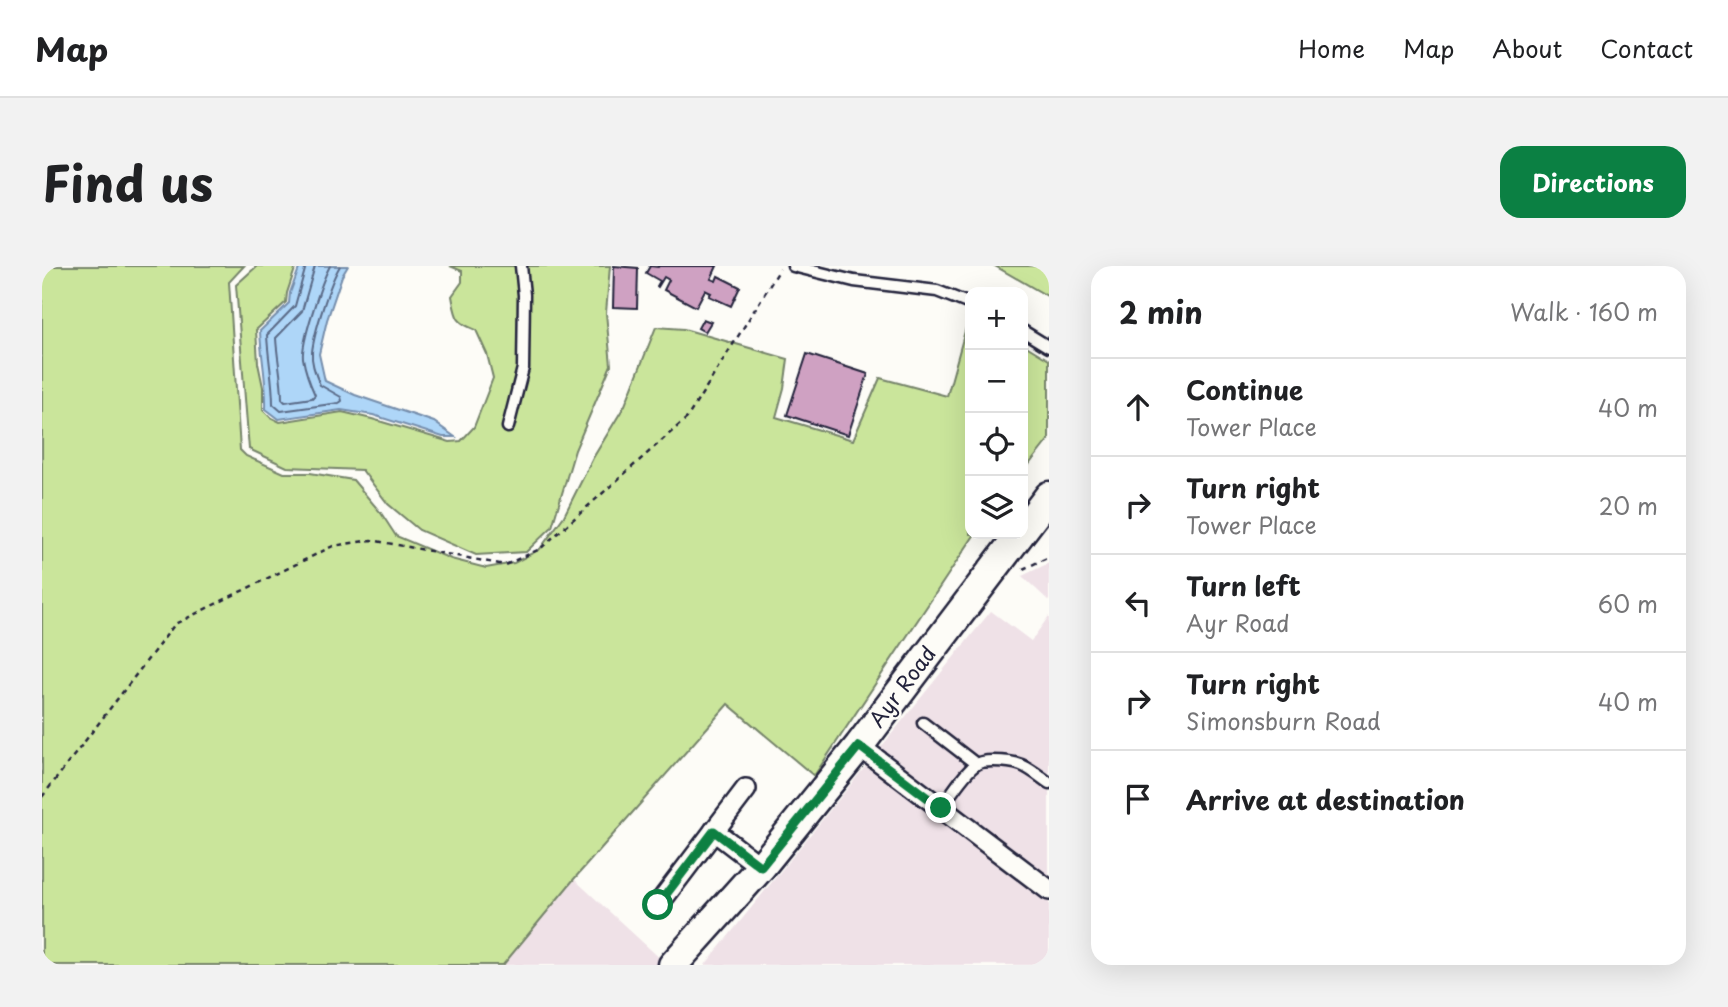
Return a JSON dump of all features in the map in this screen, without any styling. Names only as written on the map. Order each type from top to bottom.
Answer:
[{"type":"main road","name":"Ayr Road","points":[[1028,523],[1049,496]]},
{"type":"main road","name":"Ayr Road","points":[[673,965],[761,867],[859,746],[1016,539]]},
{"type":"street","points":[[859,746],[1049,890]]},
{"type":"street","points":[[658,905],[746,789]]},
{"type":"street","points":[[714,831],[761,867]]},
{"type":"lane","points":[[508,427],[523,368],[524,295],[521,266]]},
{"type":"lane","points":[[793,266],[854,281],[937,291],[965,302]]},
{"type":"lane","points":[[1028,334],[1049,347]]},
{"type":"lane","points":[[923,723],[976,764]]},
{"type":"lane","points":[[941,808],[976,764],[985,761],[1012,761],[1024,765],[1049,783]]},
{"type":"path","points":[[42,797],[175,624],[334,546],[372,540],[505,565],[540,549],[687,418],[781,266]]},
{"type":"shaded area","points":[[1049,563],[1049,601],[1022,576]]},
{"type":"shaded area","points":[[991,611],[1031,641],[1049,616],[1049,965],[705,965]]},
{"type":"shaded area","points":[[574,879],[665,963],[664,965],[503,965]]},
{"type":"green space","points":[[42,266],[244,266],[229,282],[240,450],[246,456],[284,473],[310,473],[353,480],[381,513],[396,536],[451,559],[486,568],[514,563],[540,549],[564,516],[593,458],[625,405],[656,327],[684,329],[788,359],[776,417],[853,440],[880,378],[947,396],[965,331],[965,539],[972,539],[814,776],[728,704],[574,879],[503,965],[42,965]]},
{"type":"green space","points":[[257,266],[296,266],[286,302],[256,330],[263,410],[270,417],[280,422],[342,412],[450,442],[461,441],[474,427],[493,378],[487,354],[476,330],[460,321],[456,314],[452,296],[462,282],[462,271],[450,266],[610,266],[606,313],[611,365],[575,450],[552,527],[526,552],[476,555],[419,530],[388,504],[362,470],[287,467],[249,449],[236,285]]},
{"type":"green space","points":[[995,266],[1049,266],[1049,297]]},
{"type":"green space","points":[[1028,347],[1049,360],[1049,439],[1028,466]]},
{"type":"water","points":[[300,266],[348,266],[327,320],[319,354],[325,381],[355,395],[434,422],[455,437],[443,437],[373,415],[341,410],[279,419],[266,409],[260,331],[289,303]]},
{"type":"building","points":[[614,266],[638,268],[637,308],[613,307]]},
{"type":"building","points":[[650,266],[717,266],[711,279],[716,281],[718,276],[740,287],[731,306],[709,296],[711,293],[705,290],[696,307],[664,290],[669,280],[664,277],[658,287],[660,281],[646,273]]},
{"type":"building","points":[[703,319],[711,322],[705,332],[698,328]]},
{"type":"building","points":[[807,354],[868,374],[848,435],[787,415]]},
{"type":"route","points":[[658,905],[714,831],[761,867],[859,746],[941,808]]}]
